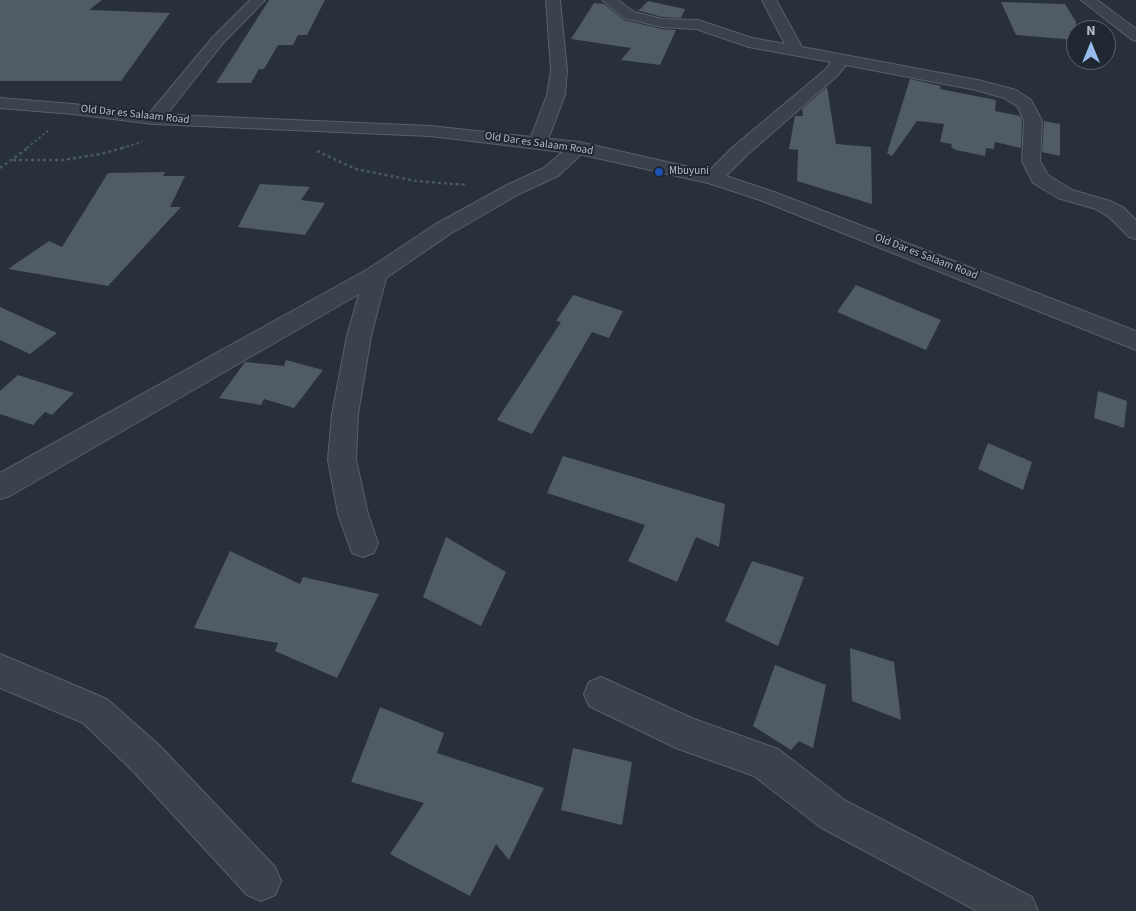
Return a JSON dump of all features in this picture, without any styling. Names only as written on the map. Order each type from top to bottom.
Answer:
[{"type":"street","points":[[154,119],[218,40],[258,0]]},
{"type":"street","points":[[538,142],[556,95],[558,70],[553,0]]},
{"type":"street","points":[[609,0],[629,15],[662,23],[698,25],[749,42],[978,85],[1010,94],[1025,104],[1033,121],[1031,161],[1040,179],[1065,194],[1103,205],[1117,213],[1136,232]]},
{"type":"street","points":[[769,0],[796,50]]},
{"type":"street","points":[[1088,0],[1136,36]]},
{"type":"street","points":[[713,178],[740,151],[831,73],[842,59]]},
{"type":"street","name":"Old Dar es Salaam Road","points":[[0,103],[72,108],[154,119],[430,131],[579,148],[713,178],[767,196],[1136,341]]},
{"type":"street","points":[[0,487],[376,274],[443,229],[514,189],[551,172],[579,148]]},
{"type":"street","points":[[363,543],[352,514],[342,460],[345,414],[359,336],[376,274]]},
{"type":"street","points":[[0,671],[95,711],[146,758],[261,880]]},
{"type":"street","points":[[601,694],[689,735],[765,762],[833,814],[1018,911]]},
{"type":"path","points":[[0,168],[13,160],[72,108]]},
{"type":"path","points":[[13,160],[63,160],[101,154],[144,142]]},
{"type":"path","points":[[314,149],[356,169],[399,178],[514,189]]},
{"type":"building","points":[[0,0],[102,0],[89,10],[170,13],[121,81],[0,81]]},
{"type":"building","points":[[269,0],[325,0],[307,35],[298,35],[293,45],[278,45],[264,69],[259,69],[251,83],[216,83]]},
{"type":"building","points":[[648,1],[685,9],[681,18],[662,17],[633,9],[639,10]]},
{"type":"building","points":[[1001,2],[1065,4],[1075,20],[1066,20],[1066,39],[1016,35]]},
{"type":"building","points":[[594,3],[604,4],[624,20],[662,29],[676,30],[660,65],[621,60],[631,48],[571,39]]},
{"type":"building","points":[[910,79],[941,86],[940,89],[996,100],[995,111],[1020,116],[1022,121],[1021,148],[995,142],[994,149],[986,148],[985,156],[956,150],[951,147],[952,144],[940,142],[944,124],[917,121],[892,156],[887,153]]},
{"type":"building","points":[[827,87],[836,144],[871,147],[872,204],[797,181],[798,150],[789,149],[795,116],[803,116],[802,109]]},
{"type":"building","points":[[1044,121],[1060,124],[1060,156],[1042,152]]},
{"type":"building","points":[[165,172],[163,176],[185,176],[170,207],[181,207],[108,286],[8,269],[49,241],[62,247],[108,173]]},
{"type":"building","points":[[260,184],[310,187],[301,200],[325,203],[305,235],[238,227]]},
{"type":"building","points":[[856,285],[941,320],[926,350],[837,312]]},
{"type":"building","points":[[573,295],[623,311],[609,338],[592,332],[532,434],[497,420],[561,322],[556,321]]},
{"type":"building","points":[[0,307],[57,333],[30,354],[0,340]]},
{"type":"building","points":[[286,360],[323,370],[294,408],[264,399],[261,405],[219,398],[245,362],[284,366]]},
{"type":"building","points":[[18,375],[74,393],[52,415],[45,412],[33,425],[0,414],[0,391]]},
{"type":"building","points":[[1098,391],[1127,401],[1124,428],[1094,418]]},
{"type":"building","points":[[988,443],[1032,462],[1023,490],[978,469]]},
{"type":"building","points":[[563,456],[725,504],[719,547],[696,537],[677,582],[628,561],[645,525],[547,493]]},
{"type":"building","points":[[446,537],[506,572],[481,626],[423,597]]},
{"type":"building","points":[[230,551],[300,584],[303,577],[379,594],[337,678],[275,651],[278,643],[194,628]]},
{"type":"building","points":[[752,561],[804,577],[778,646],[725,621]]},
{"type":"building","points":[[850,648],[894,662],[901,720],[852,701]]},
{"type":"building","points":[[775,665],[826,685],[813,748],[799,741],[791,750],[753,726]]},
{"type":"building","points":[[380,707],[444,733],[437,753],[544,788],[509,860],[496,844],[470,896],[390,854],[424,803],[351,782]]},
{"type":"building","points":[[573,748],[632,762],[622,825],[561,810]]},
{"type":"place","name":"Mbuyuni","points":[[659,172]]}]
